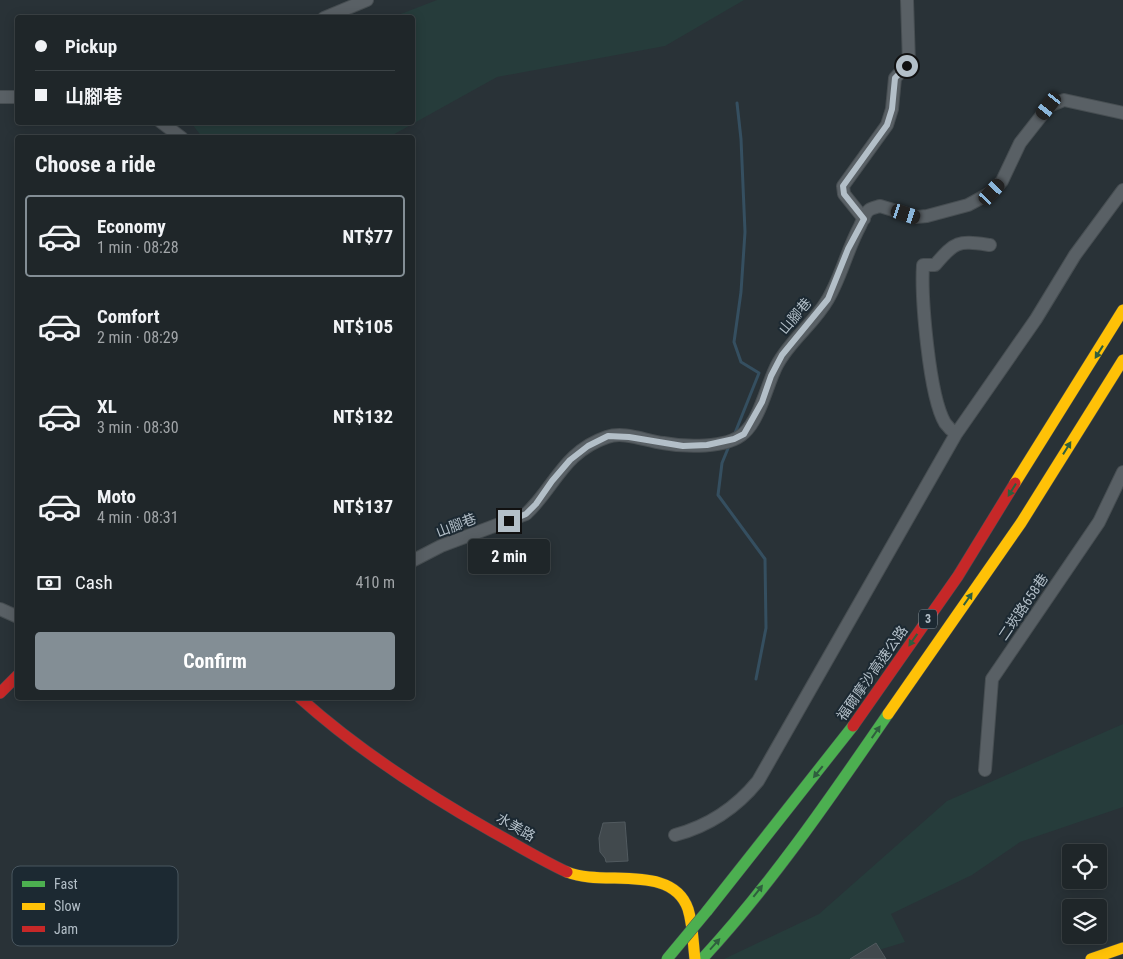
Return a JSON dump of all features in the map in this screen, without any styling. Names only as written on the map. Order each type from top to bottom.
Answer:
[{"type":"main road","name":"福爾摩沙高速公路","points":[[667,959],[842,742],[958,576],[1123,310]]},
{"type":"main road","name":"3","points":[[702,959],[729,930],[839,785],[1021,523],[1123,360]]},
{"type":"main road","points":[[0,693],[15,678]]},
{"type":"main road","name":"水美路","points":[[302,700],[343,737],[392,771],[556,867],[580,877],[656,880],[671,886],[685,900],[690,915],[695,959]]},
{"type":"main road","points":[[1091,959],[1123,948]]},
{"type":"street","points":[[331,15],[367,0]]},
{"type":"street","points":[[864,219],[844,194],[843,186],[887,125],[892,109],[895,78],[909,63],[907,0]]},
{"type":"street","points":[[0,97],[15,97]]},
{"type":"street","name":"山腳巷","points":[[415,560],[442,546],[526,514],[570,460],[588,446],[608,436],[629,437],[683,446],[707,445],[734,439],[744,434],[762,402],[771,376],[782,355],[828,299],[848,249],[869,210],[880,206],[916,217],[927,216],[968,205],[992,192],[1002,181],[1020,143],[1049,106],[1064,100],[1123,114]]},
{"type":"street","points":[[165,125],[178,135]]},
{"type":"street","points":[[675,834],[689,831],[720,816],[743,799],[758,781],[956,434],[1036,319],[1075,256],[1123,190]]},
{"type":"street","points":[[956,434],[945,422],[933,380],[922,301],[924,265],[935,265],[950,246],[967,242],[990,245]]},
{"type":"street","name":"二崁路658巷","points":[[985,770],[992,678],[1099,522],[1123,472]]},
{"type":"street","points":[[0,610],[15,616]]},
{"type":"green space","points":[[437,0],[744,0],[665,46],[497,77],[415,123],[415,15],[398,15]]},
{"type":"green space","points":[[193,125],[411,125],[393,135],[200,135]]},
{"type":"green space","points":[[1123,724],[1123,807],[1020,842],[972,875],[891,914],[905,942],[869,953],[866,959],[724,959],[819,914],[947,801]]},
{"type":"building","points":[[625,822],[628,861],[606,862],[600,852],[599,838],[603,823]]},
{"type":"building","points":[[876,943],[886,959],[850,959]]},
{"type":"waterway","points":[[735,433],[759,373],[741,362],[734,342],[741,292],[745,232],[741,139],[737,103]]},
{"type":"waterway","points":[[729,446],[722,463],[718,495],[765,559],[766,628],[756,679]]},
{"type":"traffic: fast","points":[[702,959],[752,902],[776,871],[888,714]]},
{"type":"traffic: fast","points":[[707,911],[853,726]]},
{"type":"traffic: fast","points":[[667,959],[707,911]]},
{"type":"traffic: slow","points":[[1015,483],[1123,310]]},
{"type":"traffic: slow","points":[[888,714],[1021,523],[1123,360]]},
{"type":"traffic: slow","points":[[567,872],[599,878],[652,881],[667,886],[680,895],[688,909],[695,959]]},
{"type":"traffic: slow","points":[[1091,959],[1123,948]]},
{"type":"traffic: jam","points":[[853,726],[958,576],[1015,483]]},
{"type":"traffic: jam","points":[[0,693],[15,678]]},
{"type":"traffic: jam","points":[[302,700],[345,736],[417,786],[493,832],[567,872]]},
{"type":"route","points":[[509,521],[526,514],[536,504],[570,460],[588,446],[608,436],[645,439],[683,446],[719,443],[744,434],[762,402],[771,376],[782,355],[798,334],[815,318],[828,299],[848,249],[864,219],[844,194],[843,186],[887,125],[892,109],[895,78],[907,66]]}]
